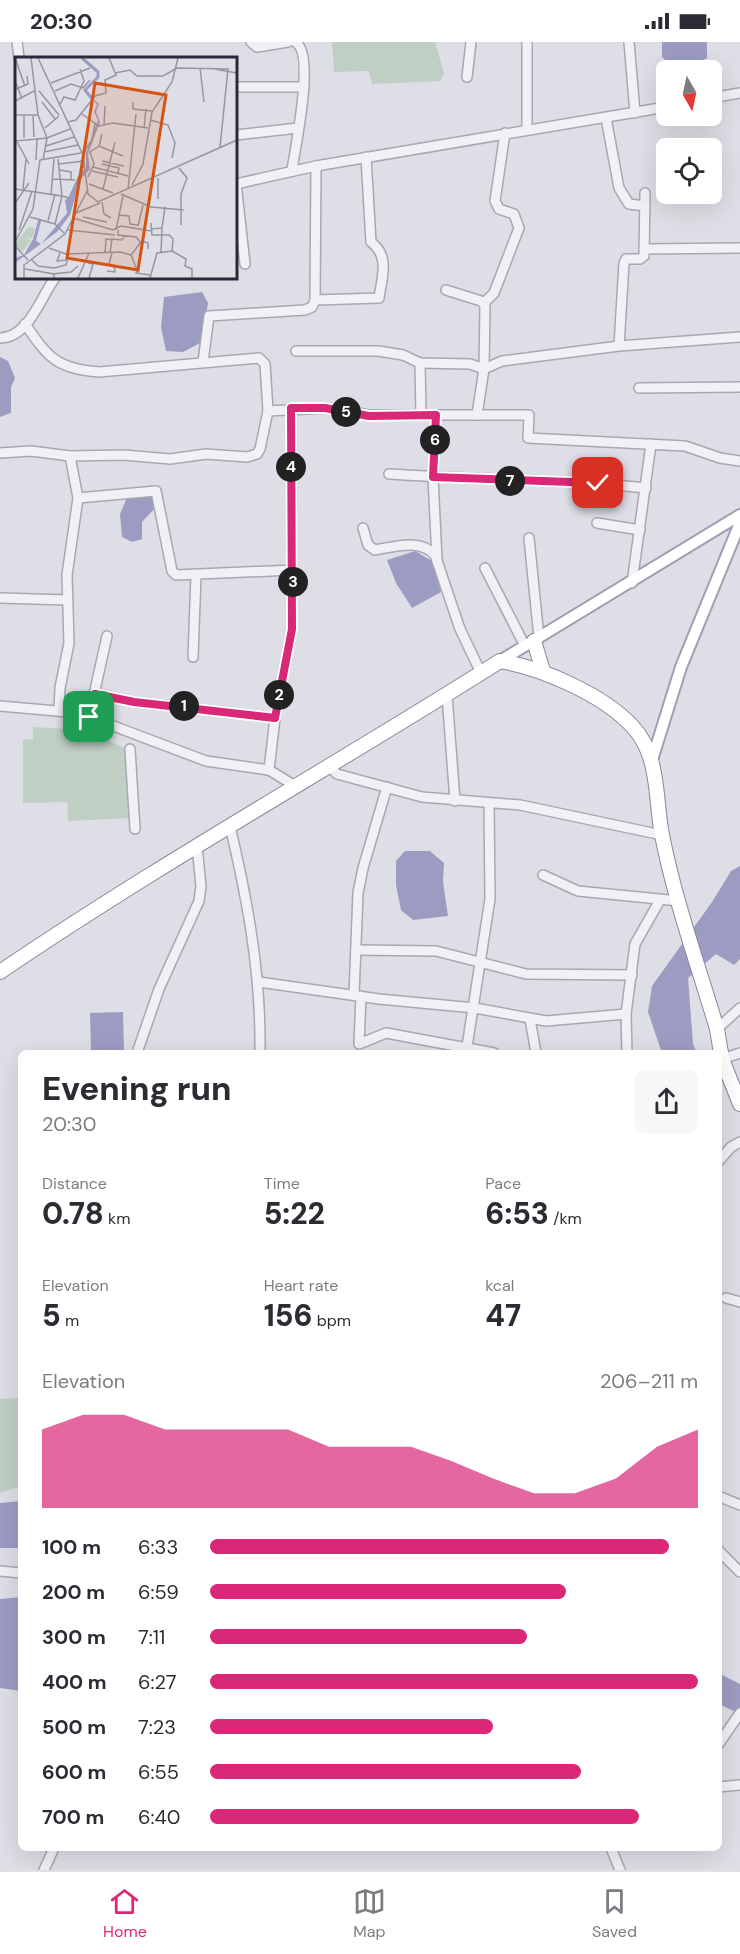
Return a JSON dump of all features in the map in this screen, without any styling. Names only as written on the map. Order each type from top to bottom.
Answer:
[{"type":"highway","points":[[533,642],[543,671]]},
{"type":"highway","points":[[0,972],[196,846],[330,767],[500,661],[543,671],[574,686],[633,727],[652,760],[662,835],[681,907],[717,1029],[730,1052],[740,1085]]},
{"type":"highway","points":[[730,1052],[722,1059],[740,1104]]},
{"type":"main road","points":[[500,661],[632,583],[740,514]]},
{"type":"main road","points":[[652,760],[681,668],[740,523]]},
{"type":"street","points":[[16,42],[19,57]]},
{"type":"street","points":[[251,42],[257,46],[288,42]]},
{"type":"street","points":[[292,170],[304,87],[304,52],[302,46],[296,42]]},
{"type":"street","points":[[468,77],[471,42]]},
{"type":"street","points":[[527,42],[527,129]]},
{"type":"street","points":[[628,42],[635,113]]},
{"type":"street","points":[[237,87],[304,87]]},
{"type":"street","points":[[722,96],[740,93]]},
{"type":"street","points":[[237,184],[292,170],[656,109]]},
{"type":"street","points":[[606,118],[619,188],[629,204],[645,206]]},
{"type":"street","points":[[237,135],[298,128]]},
{"type":"street","points":[[477,415],[483,369],[484,303],[494,293],[519,228],[514,214],[500,209],[495,201],[505,133]]},
{"type":"street","points":[[315,300],[379,298],[384,261],[381,249],[371,242],[366,157]]},
{"type":"street","points":[[203,362],[209,316],[312,308],[315,300],[316,166]]},
{"type":"street","points":[[237,193],[245,264]]},
{"type":"street","points":[[620,346],[625,260],[642,258],[645,193]]},
{"type":"street","points":[[644,249],[740,248]]},
{"type":"street","points":[[0,338],[10,337],[24,324],[44,301],[55,279]]},
{"type":"street","points":[[446,290],[484,303]]},
{"type":"street","points":[[0,453],[31,451],[70,456],[124,455],[170,459],[206,454],[253,456],[260,449],[268,411],[262,359],[256,357],[99,372],[78,370],[63,367],[53,360],[24,324]]},
{"type":"street","points":[[296,351],[378,351],[404,355],[420,363],[470,364],[483,369],[502,361],[620,346],[740,337]]},
{"type":"street","points":[[420,363],[422,415]]},
{"type":"street","points":[[639,388],[740,387]]},
{"type":"street","points":[[269,770],[275,718],[292,629],[291,408]]},
{"type":"street","points":[[268,411],[325,408],[369,416],[529,415],[528,438],[685,446],[720,458],[740,461]]},
{"type":"street","points":[[436,415],[433,477],[437,559],[460,629],[481,673]]},
{"type":"street","points":[[632,583],[651,444]]},
{"type":"street","points":[[59,711],[60,688],[69,643],[67,600],[78,498],[70,456]]},
{"type":"street","points":[[389,474],[598,483],[646,488]]},
{"type":"street","points":[[78,498],[156,491],[172,571],[176,575],[293,570]]},
{"type":"street","points":[[597,523],[639,530]]},
{"type":"street","points":[[363,528],[368,545],[375,550],[404,545],[419,546],[431,550],[437,559]]},
{"type":"street","points":[[529,538],[533,642]]},
{"type":"street","points":[[485,568],[533,642]]},
{"type":"street","points":[[193,657],[196,575]]},
{"type":"street","points":[[0,598],[67,600]]},
{"type":"street","points":[[89,717],[107,636]]},
{"type":"street","points":[[95,694],[134,702],[275,718]]},
{"type":"street","points":[[447,694],[455,801]]},
{"type":"street","points":[[0,706],[59,711],[89,717],[206,761],[269,770],[297,787]]},
{"type":"street","points":[[130,749],[135,829]]},
{"type":"street","points":[[330,767],[337,774],[422,796],[455,801],[519,805],[662,835]]},
{"type":"street","points":[[387,787],[358,893],[356,950],[359,1044],[386,1033],[462,1050]]},
{"type":"street","points":[[466,1050],[475,1008],[490,899],[489,803]]},
{"type":"street","points":[[230,826],[250,912],[259,982],[260,1050]]},
{"type":"street","points":[[138,1050],[159,989],[199,901],[201,886],[196,846]]},
{"type":"street","points":[[543,875],[578,891],[660,900],[681,907]]},
{"type":"street","points":[[627,1050],[626,1014],[638,936],[660,900]]},
{"type":"street","points":[[356,950],[436,951],[526,974],[632,975]]},
{"type":"street","points":[[259,982],[475,1008],[546,1021],[626,1014]]},
{"type":"street","points":[[717,1029],[740,1008]]},
{"type":"street","points":[[530,1019],[535,1050]]},
{"type":"street","points":[[722,1158],[740,1142]]},
{"type":"street","points":[[726,1298],[740,1302]]},
{"type":"street","points":[[722,1498],[740,1505]]},
{"type":"street","points":[[722,1554],[740,1572]]},
{"type":"street","points":[[0,1571],[18,1573]]},
{"type":"street","points":[[722,1740],[740,1713]]},
{"type":"street","points":[[722,1787],[740,1785]]},
{"type":"street","points":[[44,1870],[53,1851]]},
{"type":"street","points":[[612,1851],[620,1870]]},
{"type":"green space","points":[[332,42],[435,42],[444,73],[440,81],[372,84],[369,71],[334,72]]},
{"type":"green space","points":[[33,727],[86,730],[133,752],[132,818],[68,821],[67,802],[23,803],[23,740],[33,739]]},
{"type":"green space","points":[[18,1398],[18,1487],[0,1493],[0,1399]]},
{"type":"water","points":[[662,42],[707,42],[707,58],[702,60],[666,60],[662,57]]},
{"type":"water","points":[[202,292],[208,303],[202,342],[183,352],[166,351],[161,327],[164,297]]},
{"type":"water","points":[[0,357],[8,361],[15,378],[11,387],[11,413],[0,417]]},
{"type":"water","points":[[128,495],[151,497],[158,505],[142,522],[142,539],[132,542],[122,537],[120,514]]},
{"type":"water","points":[[415,551],[432,561],[441,592],[412,608],[396,583],[387,560]]},
{"type":"water","points":[[405,851],[430,851],[444,863],[443,882],[448,916],[413,920],[401,910],[396,885],[396,861]]},
{"type":"water","points":[[740,866],[740,959],[734,965],[716,954],[688,978],[693,1044],[696,1050],[661,1050],[648,1012],[652,986],[712,902],[731,871]]},
{"type":"water","points":[[123,1012],[124,1050],[91,1050],[90,1013]]},
{"type":"water","points":[[18,1501],[18,1548],[0,1548],[0,1503]]},
{"type":"water","points":[[18,1597],[18,1691],[0,1688],[0,1599]]},
{"type":"water","points":[[722,1675],[740,1684],[740,1714],[722,1705]]},
{"type":"route","points":[[89,717],[95,694],[134,702],[275,718],[292,629],[291,408],[325,408],[369,416],[436,415],[433,477],[487,481],[598,483]]}]
